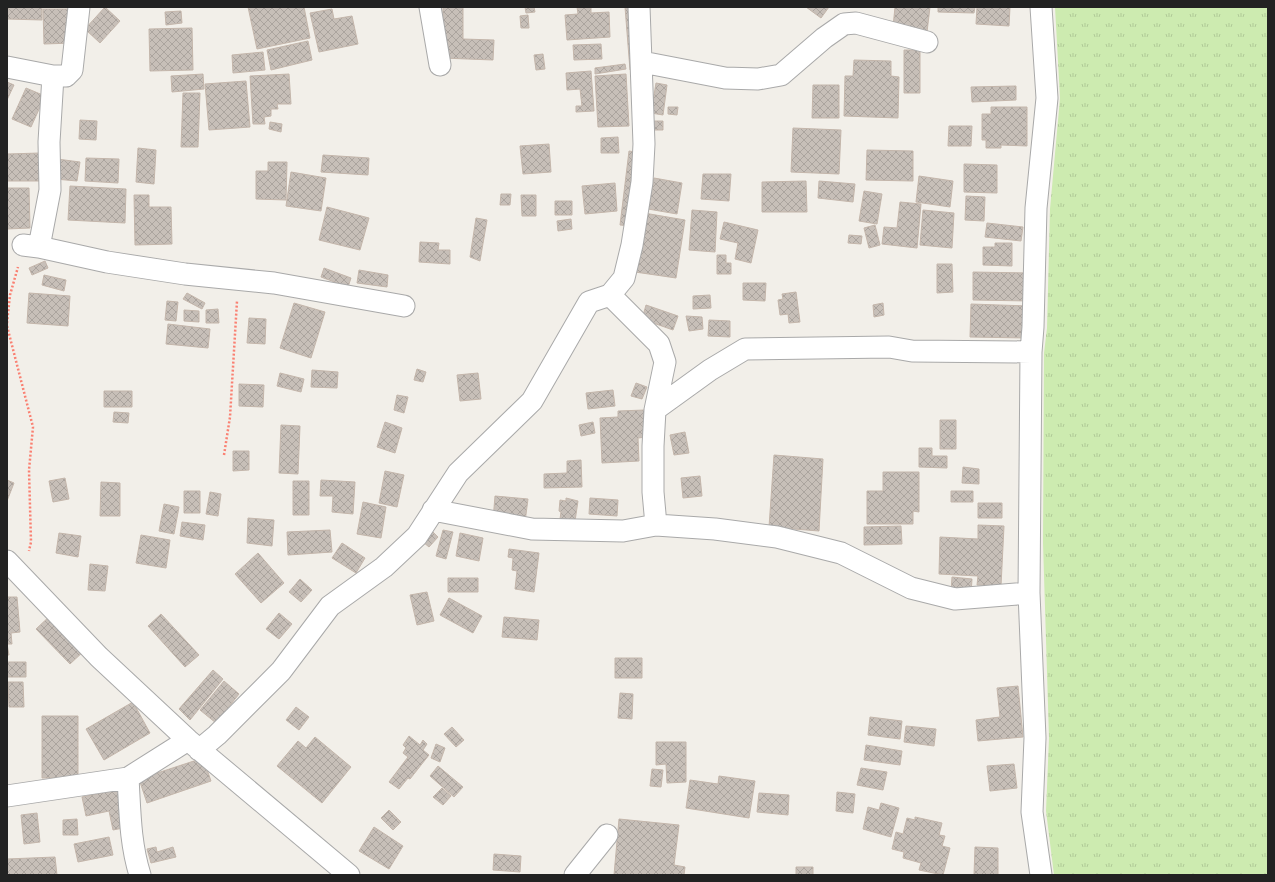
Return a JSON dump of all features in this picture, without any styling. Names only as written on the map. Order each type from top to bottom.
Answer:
[{"type":"street","points":[[7,67],[53,76],[66,76],[72,70],[79,7]]},
{"type":"street","points":[[430,7],[440,65]]},
{"type":"street","points":[[7,796],[128,778],[194,745],[218,735],[281,671],[330,606],[384,567],[416,536],[458,474],[532,401],[589,302],[610,295],[624,278],[632,245],[642,182],[644,144],[639,7]]},
{"type":"street","points":[[1041,7],[1046,98],[1036,208],[1031,352],[1029,593],[1035,738],[1032,812],[1041,875]]},
{"type":"street","points":[[642,62],[725,78],[758,79],[781,75],[824,38],[844,24],[856,22],[927,42]]},
{"type":"street","points":[[53,76],[49,142],[50,190],[31,246],[107,262],[186,274],[274,283],[404,306]]},
{"type":"street","points":[[610,295],[659,344],[665,362],[656,409],[653,446],[656,525]]},
{"type":"street","points":[[656,409],[710,370],[745,349],[889,347],[912,351],[1031,352]]},
{"type":"street","points":[[434,510],[532,529],[622,531],[656,525],[715,529],[784,539],[840,553],[911,588],[955,599],[1029,593]]},
{"type":"street","points":[[7,561],[100,657],[194,745],[349,875]]},
{"type":"street","points":[[128,778],[131,831],[134,853],[140,875]]},
{"type":"street","points":[[575,875],[607,835]]},
{"type":"path","points":[[22,577],[31,542],[30,470],[33,426],[7,324],[10,295],[31,246]]},
{"type":"path","points":[[224,455],[230,417],[238,279]]},
{"type":"green space","points":[[1055,7],[1268,7],[1268,875],[1054,875],[1046,811],[1049,738],[1043,543],[1044,353],[1047,328],[1050,209],[1060,98]]},
{"type":"building","points":[[8,7],[42,7],[42,20],[7,19]]},
{"type":"building","points":[[105,7],[120,21],[100,43],[85,29]]},
{"type":"building","points":[[248,7],[304,7],[310,38],[257,49]]},
{"type":"building","points":[[443,7],[463,7],[463,39],[494,40],[493,60],[442,58]]},
{"type":"building","points":[[525,7],[534,7],[535,12],[526,13]]},
{"type":"building","points":[[577,7],[591,7],[591,13],[609,12],[610,37],[567,40],[565,15],[578,14]]},
{"type":"building","points":[[625,7],[632,7],[638,69],[630,70]]},
{"type":"building","points":[[806,7],[829,7],[821,18]]},
{"type":"building","points":[[895,7],[930,7],[927,32],[893,27]]},
{"type":"building","points":[[938,7],[975,7],[974,13],[938,12]]},
{"type":"building","points":[[977,7],[1010,7],[1009,26],[976,24]]},
{"type":"building","points":[[43,9],[72,9],[73,43],[44,44]]},
{"type":"building","points":[[332,9],[334,19],[352,16],[358,44],[319,52],[310,13]]},
{"type":"building","points":[[181,11],[182,23],[166,25],[165,12]]},
{"type":"building","points":[[528,15],[529,28],[521,28],[520,16]]},
{"type":"building","points":[[192,28],[193,70],[150,71],[149,29]]},
{"type":"building","points":[[308,41],[312,60],[271,70],[267,50]]},
{"type":"building","points":[[601,44],[602,59],[574,60],[573,45]]},
{"type":"building","points":[[904,50],[920,50],[920,93],[904,93]]},
{"type":"building","points":[[263,52],[265,70],[233,73],[232,55]]},
{"type":"building","points":[[543,54],[545,69],[536,70],[534,55]]},
{"type":"building","points":[[854,60],[891,61],[891,76],[899,77],[898,118],[844,116],[845,76],[853,76]]},
{"type":"building","points":[[625,64],[626,69],[595,74],[595,68]]},
{"type":"building","points":[[591,71],[594,111],[576,112],[576,106],[582,106],[580,89],[567,90],[566,73]]},
{"type":"building","points":[[203,74],[204,89],[172,92],[171,76]]},
{"type":"building","points":[[289,74],[291,104],[277,104],[278,109],[271,109],[271,116],[264,117],[265,124],[253,124],[250,76]]},
{"type":"building","points":[[626,74],[629,126],[598,127],[595,76]]},
{"type":"building","points":[[246,81],[250,127],[209,130],[205,84]]},
{"type":"building","points":[[7,82],[14,85],[7,100]]},
{"type":"building","points":[[656,83],[667,85],[663,115],[651,113]]},
{"type":"building","points":[[813,85],[839,85],[839,118],[812,118]]},
{"type":"building","points":[[1016,86],[1016,100],[972,102],[971,87]]},
{"type":"building","points":[[26,88],[45,96],[31,127],[12,119]]},
{"type":"building","points":[[183,93],[200,93],[198,147],[181,147]]},
{"type":"building","points":[[668,107],[678,107],[677,115],[668,114]]},
{"type":"building","points":[[991,107],[1027,107],[1027,146],[1001,145],[1001,148],[986,148],[986,140],[982,140],[982,114],[991,114]]},
{"type":"building","points":[[80,120],[97,121],[96,140],[79,139]]},
{"type":"building","points":[[654,121],[663,121],[663,130],[654,130]]},
{"type":"building","points":[[270,122],[282,124],[281,132],[269,129]]},
{"type":"building","points":[[949,126],[972,126],[971,146],[948,146]]},
{"type":"building","points":[[793,128],[841,130],[839,174],[791,172]]},
{"type":"building","points":[[618,137],[619,153],[601,153],[601,138]]},
{"type":"building","points":[[549,144],[551,172],[523,174],[520,146]]},
{"type":"building","points":[[138,148],[156,150],[154,184],[136,182]]},
{"type":"building","points":[[867,150],[913,151],[913,181],[866,180]]},
{"type":"building","points":[[629,151],[641,153],[632,226],[620,225]]},
{"type":"building","points":[[40,153],[40,181],[7,181],[7,154]]},
{"type":"building","points":[[323,155],[369,158],[368,175],[321,172]]},
{"type":"building","points":[[86,158],[119,159],[118,183],[85,181]]},
{"type":"building","points":[[57,159],[80,162],[77,181],[55,179]]},
{"type":"building","points":[[268,162],[287,162],[286,200],[256,199],[256,171],[268,171]]},
{"type":"building","points":[[964,164],[997,165],[997,193],[964,192]]},
{"type":"building","points":[[291,172],[326,178],[321,211],[286,206]]},
{"type":"building","points":[[703,174],[731,174],[729,201],[701,199]]},
{"type":"building","points":[[919,176],[953,181],[950,207],[916,202]]},
{"type":"building","points":[[654,178],[682,183],[677,214],[648,209]]},
{"type":"building","points":[[806,181],[807,212],[762,212],[762,182]]},
{"type":"building","points":[[819,181],[855,184],[853,202],[818,198]]},
{"type":"building","points":[[615,183],[617,211],[585,214],[582,186]]},
{"type":"building","points":[[70,186],[126,189],[125,223],[68,220]]},
{"type":"building","points":[[7,188],[29,188],[30,228],[7,229]]},
{"type":"building","points":[[864,191],[882,194],[877,224],[859,221]]},
{"type":"building","points":[[501,194],[511,194],[510,205],[500,205]]},
{"type":"building","points":[[134,195],[149,195],[149,207],[171,207],[172,244],[135,245]]},
{"type":"building","points":[[521,195],[536,195],[536,216],[522,216]]},
{"type":"building","points":[[966,196],[985,197],[984,221],[965,220]]},
{"type":"building","points":[[555,201],[572,201],[572,215],[555,215]]},
{"type":"building","points":[[900,202],[921,204],[917,248],[882,244],[884,227],[897,228]]},
{"type":"building","points":[[327,207],[369,218],[360,250],[319,240]]},
{"type":"building","points":[[692,210],[717,212],[715,252],[689,250]]},
{"type":"building","points":[[923,210],[954,213],[952,248],[920,245]]},
{"type":"building","points":[[644,213],[685,220],[676,278],[635,272]]},
{"type":"building","points":[[476,218],[487,220],[480,261],[470,257]]},
{"type":"building","points":[[571,219],[572,229],[558,231],[557,221]]},
{"type":"building","points":[[724,222],[758,230],[751,263],[735,259],[738,243],[720,239]]},
{"type":"building","points":[[987,223],[1023,227],[1021,241],[985,237]]},
{"type":"building","points":[[875,225],[880,245],[869,248],[864,228]]},
{"type":"building","points":[[849,235],[862,236],[861,244],[848,243]]},
{"type":"building","points":[[420,242],[439,243],[438,250],[450,250],[450,264],[419,262]]},
{"type":"building","points":[[995,243],[1012,243],[1012,266],[983,265],[983,247],[995,247]]},
{"type":"building","points":[[717,255],[726,255],[726,263],[731,263],[731,274],[717,274]]},
{"type":"building","points":[[45,261],[48,268],[32,275],[29,268]]},
{"type":"building","points":[[937,264],[952,264],[953,292],[937,293]]},
{"type":"building","points":[[324,268],[351,278],[348,287],[321,277]]},
{"type":"building","points":[[359,270],[388,275],[387,287],[357,283]]},
{"type":"building","points":[[973,272],[1029,273],[1029,301],[973,300]]},
{"type":"building","points":[[44,275],[66,280],[64,291],[42,285]]},
{"type":"building","points":[[743,283],[766,283],[765,301],[743,300]]},
{"type":"building","points":[[796,292],[800,322],[789,323],[788,314],[780,315],[778,300],[783,299],[782,294]]},
{"type":"building","points":[[29,293],[70,296],[68,326],[27,323]]},
{"type":"building","points":[[187,293],[205,303],[202,309],[183,299]]},
{"type":"building","points":[[710,295],[711,308],[693,309],[693,296]]},
{"type":"building","points":[[167,301],[178,302],[176,321],[165,320]]},
{"type":"building","points":[[294,303],[325,312],[311,358],[280,348]]},
{"type":"building","points":[[883,303],[884,315],[874,317],[873,305]]},
{"type":"building","points":[[971,304],[1028,306],[1027,338],[970,337]]},
{"type":"building","points":[[646,305],[678,316],[673,330],[642,319]]},
{"type":"building","points":[[218,309],[219,323],[206,323],[206,310]]},
{"type":"building","points":[[184,310],[199,311],[199,322],[184,321]]},
{"type":"building","points":[[686,316],[702,317],[703,329],[689,331]]},
{"type":"building","points":[[249,318],[266,319],[265,344],[247,343]]},
{"type":"building","points":[[709,320],[730,321],[730,337],[708,336]]},
{"type":"building","points":[[168,324],[210,329],[208,348],[166,344]]},
{"type":"building","points":[[417,369],[426,372],[423,382],[414,380]]},
{"type":"building","points":[[312,370],[338,372],[337,388],[311,387]]},
{"type":"building","points":[[280,373],[304,379],[301,392],[277,386]]},
{"type":"building","points":[[478,373],[481,399],[460,401],[457,375]]},
{"type":"building","points":[[636,383],[647,387],[642,399],[631,396]]},
{"type":"building","points":[[239,384],[264,385],[263,407],[239,406]]},
{"type":"building","points":[[613,390],[615,406],[588,409],[586,393]]},
{"type":"building","points":[[104,391],[132,391],[132,407],[104,407]]},
{"type":"building","points":[[397,395],[408,397],[404,413],[394,410]]},
{"type":"building","points":[[645,410],[646,437],[638,438],[639,461],[602,463],[600,418],[618,417],[618,411]]},
{"type":"building","points":[[114,412],[129,413],[128,423],[113,422]]},
{"type":"building","points":[[940,420],[956,420],[956,449],[940,449]]},
{"type":"building","points":[[385,422],[402,428],[395,453],[377,447]]},
{"type":"building","points":[[593,422],[595,433],[581,436],[579,425]]},
{"type":"building","points":[[281,425],[300,426],[298,474],[279,473]]},
{"type":"building","points":[[685,432],[689,453],[674,455],[670,435]]},
{"type":"building","points":[[919,448],[932,448],[932,456],[947,456],[947,468],[919,467]]},
{"type":"building","points":[[233,451],[249,451],[249,470],[233,471]]},
{"type":"building","points":[[774,455],[823,459],[819,531],[769,527]]},
{"type":"building","points":[[581,460],[582,487],[544,488],[544,474],[567,473],[567,461]]},
{"type":"building","points":[[963,467],[979,469],[979,484],[962,483]]},
{"type":"building","points":[[385,471],[404,475],[397,507],[379,503]]},
{"type":"building","points":[[883,472],[919,472],[919,512],[913,511],[913,524],[867,524],[867,491],[883,491]]},
{"type":"building","points":[[700,476],[702,496],[683,498],[681,478]]},
{"type":"building","points":[[65,478],[69,499],[53,502],[49,481]]},
{"type":"building","points":[[7,480],[14,483],[7,501]]},
{"type":"building","points":[[321,480],[355,482],[353,514],[332,512],[333,496],[320,496]]},
{"type":"building","points":[[293,481],[309,481],[309,515],[293,515]]},
{"type":"building","points":[[101,482],[120,483],[120,516],[100,516]]},
{"type":"building","points":[[184,491],[200,491],[200,513],[184,513]]},
{"type":"building","points":[[951,491],[973,491],[973,502],[951,502]]},
{"type":"building","points":[[210,492],[221,494],[218,516],[206,514]]},
{"type":"building","points":[[495,496],[528,499],[525,522],[493,520]]},
{"type":"building","points":[[566,498],[578,501],[574,528],[559,526],[561,512],[559,511],[560,500],[566,501]]},
{"type":"building","points":[[590,498],[618,500],[617,516],[589,514]]},
{"type":"building","points":[[363,502],[386,507],[381,538],[357,534]]},
{"type":"building","points":[[978,503],[1002,503],[1002,518],[978,518]]},
{"type":"building","points":[[164,504],[179,507],[174,534],[159,531]]},
{"type":"building","points":[[248,518],[274,520],[272,546],[247,543]]},
{"type":"building","points":[[182,522],[205,525],[203,540],[180,536]]},
{"type":"building","points":[[978,525],[1004,526],[1001,586],[977,585],[978,576],[939,574],[940,537],[978,539]]},
{"type":"building","points":[[901,526],[902,544],[864,545],[864,527]]},
{"type":"building","points":[[330,530],[332,552],[288,555],[287,532]]},
{"type":"building","points":[[443,530],[453,532],[446,559],[436,556]]},
{"type":"building","points":[[433,532],[438,537],[429,547],[423,542]]},
{"type":"building","points":[[59,533],[81,536],[78,557],[56,553]]},
{"type":"building","points":[[460,533],[483,538],[479,561],[456,556]]},
{"type":"building","points":[[141,535],[170,540],[166,568],[136,563]]},
{"type":"building","points":[[342,543],[365,558],[356,573],[332,558]]},
{"type":"building","points":[[509,549],[539,553],[534,592],[515,589],[517,571],[512,570],[513,558],[508,557]]},
{"type":"building","points":[[258,553],[284,583],[261,603],[235,574]]},
{"type":"building","points":[[90,564],[108,566],[105,591],[88,590]]},
{"type":"building","points":[[952,577],[972,579],[971,594],[951,592]]},
{"type":"building","points":[[448,578],[478,578],[478,592],[448,592]]},
{"type":"building","points":[[300,579],[312,590],[301,602],[289,592]]},
{"type":"building","points":[[427,592],[434,621],[417,625],[410,595]]},
{"type":"building","points":[[7,597],[17,597],[20,632],[11,633],[12,644],[7,644]]},
{"type":"building","points":[[449,598],[482,616],[473,633],[440,615]]},
{"type":"building","points":[[279,613],[292,624],[279,639],[266,629]]},
{"type":"building","points":[[52,614],[85,650],[70,664],[36,629]]},
{"type":"building","points":[[161,614],[199,655],[185,667],[148,626]]},
{"type":"building","points":[[504,617],[539,620],[537,640],[502,637]]},
{"type":"building","points":[[7,644],[9,655],[7,655]]},
{"type":"building","points":[[615,658],[642,658],[642,678],[615,678]]},
{"type":"building","points":[[7,662],[26,662],[26,677],[7,677]]},
{"type":"building","points":[[213,670],[223,679],[190,720],[179,709]]},
{"type":"building","points":[[224,681],[239,694],[216,723],[200,710]]},
{"type":"building","points":[[8,682],[23,682],[24,707],[9,707]]},
{"type":"building","points":[[1018,686],[1023,737],[978,741],[976,720],[1000,717],[997,688]]},
{"type":"building","points":[[620,693],[633,694],[632,719],[618,718]]},
{"type":"building","points":[[133,702],[150,733],[104,760],[86,729]]},
{"type":"building","points":[[296,707],[309,717],[299,730],[286,720]]},
{"type":"building","points":[[42,716],[78,716],[78,778],[42,778]]},
{"type":"building","points":[[870,717],[902,721],[900,739],[868,735]]},
{"type":"building","points":[[906,726],[936,729],[934,746],[904,742]]},
{"type":"building","points":[[452,727],[464,740],[456,747],[444,734]]},
{"type":"building","points":[[409,736],[420,745],[423,740],[427,744],[423,750],[429,755],[410,779],[408,778],[399,789],[389,782],[408,757],[403,753],[406,748],[403,745]]},
{"type":"building","points":[[315,737],[351,767],[322,803],[277,766],[298,741],[306,748]]},
{"type":"building","points":[[656,742],[686,742],[686,782],[667,783],[666,764],[656,765]]},
{"type":"building","points":[[436,744],[445,748],[440,762],[431,758]]},
{"type":"building","points":[[866,745],[902,751],[900,765],[864,760]]},
{"type":"building","points":[[203,758],[211,781],[147,803],[139,779]]},
{"type":"building","points":[[1014,764],[1017,788],[990,791],[987,766]]},
{"type":"building","points":[[438,766],[463,787],[454,797],[430,776]]},
{"type":"building","points":[[861,768],[887,772],[883,790],[857,785]]},
{"type":"building","points":[[652,769],[663,770],[661,787],[650,786]]},
{"type":"building","points":[[719,776],[755,781],[749,818],[686,808],[690,780],[718,784]]},
{"type":"building","points":[[442,788],[451,796],[443,805],[433,797]]},
{"type":"building","points":[[120,789],[128,827],[113,830],[109,811],[86,816],[82,797]]},
{"type":"building","points":[[837,792],[855,794],[853,813],[836,811]]},
{"type":"building","points":[[759,793],[789,795],[788,815],[757,812]]},
{"type":"building","points":[[881,803],[899,808],[891,837],[863,829],[868,807],[879,810]]},
{"type":"building","points":[[389,810],[401,822],[393,830],[381,818]]},
{"type":"building","points":[[37,813],[40,842],[24,844],[21,815]]},
{"type":"building","points":[[915,817],[942,823],[939,835],[945,836],[942,846],[950,848],[943,875],[919,870],[921,863],[903,858],[904,852],[892,849],[896,832],[903,834],[907,818],[915,820]]},
{"type":"building","points":[[77,819],[78,835],[63,835],[63,820]]},
{"type":"building","points":[[619,819],[679,825],[674,865],[685,867],[684,875],[614,875]]},
{"type":"building","points":[[374,827],[403,846],[389,869],[359,851]]},
{"type":"building","points":[[109,837],[113,855],[78,862],[74,844]]},
{"type":"building","points":[[156,847],[157,852],[173,847],[176,857],[151,863],[147,849]]},
{"type":"building","points":[[975,847],[998,848],[998,875],[974,875]]},
{"type":"building","points":[[494,854],[521,856],[520,872],[493,870]]},
{"type":"building","points":[[55,857],[57,875],[7,875],[7,859]]},
{"type":"building","points":[[796,867],[813,867],[813,875],[796,875]]}]
